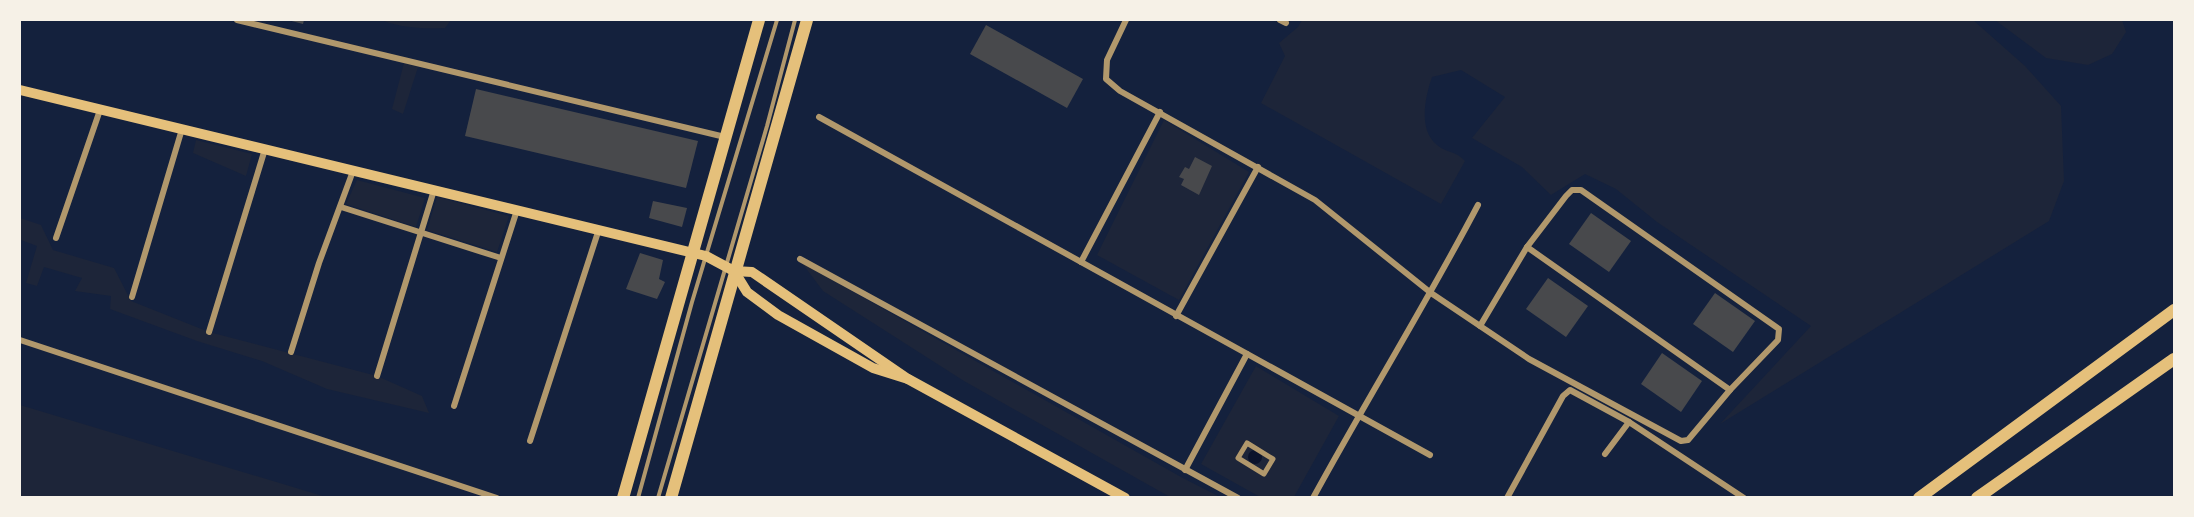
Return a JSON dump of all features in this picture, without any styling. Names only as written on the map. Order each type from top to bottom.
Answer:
[{"type":"main road","points":[[623,498],[759,20]]},
{"type":"main road","points":[[671,498],[729,268],[807,20]]},
{"type":"main road","points":[[20,90],[692,252],[706,256],[729,268],[752,272],[908,379],[1125,498]]},
{"type":"main road","points":[[729,268],[747,292],[778,315],[873,368],[908,379]]},
{"type":"main road","points":[[1919,498],[2175,310]]},
{"type":"main road","points":[[1977,498],[2175,359]]},
{"type":"street","points":[[237,20],[726,137]]},
{"type":"street","points":[[1126,20],[1107,60],[1106,79],[1120,91],[1315,200],[1431,293],[1480,326],[1529,359],[1681,441],[1688,440],[1730,390],[1778,340],[1779,329],[1587,191],[1572,190],[1527,247],[1480,326]]},
{"type":"street","points":[[56,238],[100,110]]},
{"type":"street","points":[[1081,262],[1160,112]]},
{"type":"street","points":[[819,117],[1430,455]]},
{"type":"street","points":[[132,297],[182,129]]},
{"type":"street","points":[[209,332],[265,149]]},
{"type":"street","points":[[1176,316],[1258,167]]},
{"type":"street","points":[[291,352],[319,263],[353,171]]},
{"type":"street","points":[[377,376],[434,190]]},
{"type":"street","points":[[1313,498],[1358,415],[1431,293],[1478,205]]},
{"type":"street","points":[[341,207],[421,230],[501,258]]},
{"type":"street","points":[[454,406],[517,210]]},
{"type":"street","points":[[530,441],[599,229]]},
{"type":"street","points":[[1527,247],[1730,390]]},
{"type":"street","points":[[800,259],[1238,498]]},
{"type":"street","points":[[20,340],[497,498]]},
{"type":"street","points":[[1185,470],[1247,354]]},
{"type":"street","points":[[1507,498],[1563,396],[1570,390],[1629,422],[1744,498]]},
{"type":"street","points":[[1605,454],[1629,422]]},
{"type":"street","points":[[1247,443],[1273,459],[1264,474],[1239,458],[1247,443]]},
{"type":"lane","points":[[638,498],[706,256],[777,20]]},
{"type":"lane","points":[[658,498],[729,268],[795,20]]},
{"type":"shaded area","points":[[382,20],[451,20],[445,28],[430,28],[405,26]]},
{"type":"shaded area","points":[[1302,20],[1973,20],[2025,66],[2061,106],[2064,181],[2049,221],[1720,424],[1811,326],[1657,222],[1616,189],[1585,174],[1551,195],[1522,167],[1472,138],[1505,97],[1461,70],[1432,77],[1425,103],[1425,122],[1431,139],[1440,148],[1458,155],[1465,161],[1441,204],[1261,103],[1285,56],[1279,43],[1298,27]]},
{"type":"shaded area","points":[[1995,20],[2122,20],[2126,32],[2112,54],[2088,65],[2046,58]]},
{"type":"shaded area","points":[[404,63],[418,67],[403,114],[392,109]]},
{"type":"shaded area","points":[[1164,120],[1249,172],[1179,300],[1097,255]]},
{"type":"shaded area","points":[[196,140],[252,154],[246,176],[193,153]]},
{"type":"shaded area","points":[[357,180],[425,198],[416,227],[346,204]]},
{"type":"shaded area","points":[[437,197],[509,216],[497,252],[427,230]]},
{"type":"shaded area","points":[[20,218],[41,225],[53,250],[114,268],[131,301],[209,332],[377,376],[422,396],[429,413],[327,389],[262,361],[197,341],[110,309],[111,296],[75,291],[82,278],[44,267],[37,286],[26,283],[37,246],[21,240],[20,242]]},
{"type":"shaded area","points":[[802,263],[1220,497],[1170,497],[964,381],[823,291]]},
{"type":"shaded area","points":[[1256,366],[1339,416],[1294,497],[1260,497],[1201,464]]},
{"type":"shaded area","points":[[20,405],[326,497],[20,497]]},
{"type":"shaded area","points":[[1255,450],[1260,452],[1262,457],[1260,462],[1255,464],[1250,462],[1248,457],[1250,452]]},
{"type":"building","points":[[288,20],[304,20],[303,24]]},
{"type":"building","points":[[986,25],[1083,79],[1067,108],[970,54]]},
{"type":"building","points":[[476,89],[698,141],[686,188],[465,136]]},
{"type":"building","points":[[1195,157],[1212,166],[1199,195],[1181,185],[1184,179],[1179,177],[1185,167],[1189,169]]},
{"type":"building","points":[[653,201],[687,208],[682,227],[649,218]]},
{"type":"building","points":[[1591,213],[1631,241],[1609,272],[1569,244]]},
{"type":"building","points":[[640,253],[663,260],[659,279],[665,282],[657,299],[626,289]]},
{"type":"building","points":[[1548,278],[1588,306],[1566,337],[1526,309]]},
{"type":"building","points":[[1715,293],[1755,321],[1733,352],[1693,324]]},
{"type":"building","points":[[1662,353],[1702,381],[1681,412],[1641,384]]}]
